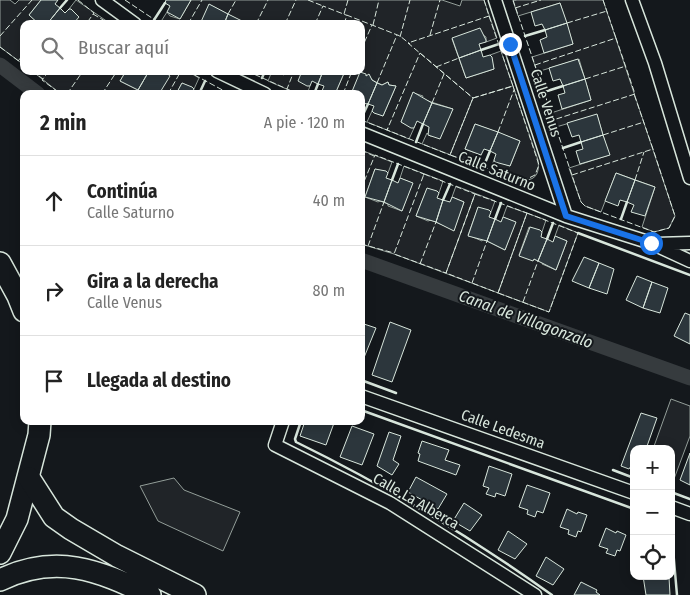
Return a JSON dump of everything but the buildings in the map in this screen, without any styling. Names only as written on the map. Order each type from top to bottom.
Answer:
[{"type":"main road","points":[[0,263],[20,301]]},
{"type":"main road","points":[[0,553],[17,519],[29,478],[40,425]]},
{"type":"main road","points":[[29,478],[54,517],[117,556],[195,595]]},
{"type":"main road","points":[[0,580],[14,573],[50,566],[79,567],[107,574],[150,595]]},
{"type":"street","points":[[102,0],[130,20]]},
{"type":"street","name":"Calle Venus","points":[[495,0],[566,216]]},
{"type":"street","points":[[632,0],[690,178]]},
{"type":"street","points":[[225,75],[257,90]]},
{"type":"street","name":"Calle Saturno","points":[[365,136],[566,216],[651,243],[686,252],[690,232]]},
{"type":"street","name":"Calle Ledesma","points":[[365,397],[630,492]]},
{"type":"street","name":"Calle La Alberca","points":[[282,425],[275,445],[390,503],[535,595]]},
{"type":"street","points":[[675,508],[690,514]]},
{"type":"shaded area","points":[[0,0],[10,0],[15,4],[19,0],[41,0],[29,15],[35,20],[20,20],[20,62],[0,47]]},
{"type":"shaded area","points":[[76,0],[105,20],[74,20],[75,14],[69,9]]},
{"type":"shaded area","points":[[191,0],[442,0],[460,6],[462,0],[484,0],[497,38],[486,42],[486,37],[482,34],[452,39],[466,78],[494,69],[490,55],[501,51],[538,160],[538,170],[535,177],[529,180],[522,180],[490,170],[494,160],[510,166],[520,141],[475,124],[465,149],[481,155],[477,165],[422,144],[427,133],[430,136],[434,136],[453,109],[422,99],[423,96],[414,93],[401,122],[414,128],[409,139],[367,122],[372,111],[383,116],[396,86],[389,85],[388,82],[382,85],[372,80],[369,75],[365,75],[365,20],[239,20],[210,5],[202,20],[162,20],[167,12],[170,16],[180,19]]},
{"type":"shaded area","points":[[603,0],[675,216],[669,228],[654,232],[642,227],[655,187],[616,173],[601,212],[585,206],[581,202],[569,168],[609,155],[597,115],[556,127],[551,113],[591,100],[579,59],[537,72],[532,57],[573,44],[560,3],[518,16],[513,1]]},
{"type":"shaded area","points":[[37,75],[124,75],[120,81],[138,90],[56,90]]},
{"type":"shaded area","points":[[163,75],[194,75],[199,78],[194,89],[182,83],[178,90],[160,90]]},
{"type":"shaded area","points":[[270,75],[302,75],[303,83],[310,86],[308,90],[289,90],[268,81]]},
{"type":"shaded area","points":[[343,75],[360,75],[353,90],[337,90]]},
{"type":"shaded area","points":[[365,152],[392,162],[388,173],[375,169],[365,197]]},
{"type":"shaded area","points":[[404,166],[443,181],[439,193],[427,189],[416,216],[428,221],[431,220],[454,230],[464,202],[452,197],[456,186],[495,201],[491,212],[478,208],[468,235],[482,241],[483,239],[505,250],[515,222],[503,217],[507,206],[546,220],[542,232],[529,227],[519,255],[543,262],[542,264],[556,270],[567,241],[555,236],[559,225],[578,233],[549,312],[394,254],[365,245],[365,197],[388,204],[388,206],[402,211],[412,183],[400,178]]},
{"type":"shaded area","points":[[671,399],[690,406],[690,436],[675,476],[675,445],[654,445]]},
{"type":"shaded area","points":[[174,478],[184,490],[240,512],[223,551],[158,521],[140,486]]},
{"type":"waterway","name":"Canal de Villagonzalo","points":[[0,65],[33,90]]},
{"type":"waterway","name":"Canal de Villagonzalo","points":[[365,261],[690,378]]},
{"type":"fence","points":[[0,36],[32,0]]},
{"type":"fence","points":[[78,0],[94,13],[89,20]]},
{"type":"fence","points":[[125,0],[155,20]]},
{"type":"fence","points":[[190,20],[202,0]]},
{"type":"fence","points":[[228,14],[236,0]]},
{"type":"fence","points":[[258,20],[268,0]]},
{"type":"fence","points":[[287,20],[296,0]]},
{"type":"fence","points":[[308,0],[323,6]]},
{"type":"fence","points":[[348,0],[344,14],[359,20]]},
{"type":"fence","points":[[373,25],[379,0]]},
{"type":"fence","points":[[400,37],[410,0]]},
{"type":"fence","points":[[430,35],[440,0]]},
{"type":"fence","points":[[484,0],[489,16]]},
{"type":"fence","points":[[513,0],[581,202],[585,206],[654,232],[669,228],[675,216],[653,149]]},
{"type":"fence","points":[[515,8],[541,0]]},
{"type":"fence","points":[[603,0],[616,38],[614,39]]},
{"type":"fence","points":[[317,20],[323,6],[346,15]]},
{"type":"fence","points":[[567,23],[607,11]]},
{"type":"fence","points":[[93,14],[103,20]]},
{"type":"fence","points":[[345,20],[347,15]]},
{"type":"fence","points":[[489,16],[513,86],[473,98],[408,43],[489,16]]},
{"type":"fence","points":[[365,22],[372,25]]},
{"type":"fence","points":[[365,41],[372,25],[400,36],[410,44]]},
{"type":"fence","points":[[377,83],[397,35]]},
{"type":"fence","points":[[535,65],[616,38],[635,94],[553,120]]},
{"type":"fence","points":[[0,47],[20,62]]},
{"type":"fence","points":[[420,53],[473,98],[450,155],[387,130],[420,53]]},
{"type":"fence","points":[[436,67],[459,58]]},
{"type":"fence","points":[[585,79],[626,66]]},
{"type":"fence","points":[[432,103],[444,74]]},
{"type":"fence","points":[[38,75],[43,79]]},
{"type":"fence","points":[[46,75],[42,80],[56,90]]},
{"type":"fence","points":[[70,90],[80,75]]},
{"type":"fence","points":[[105,90],[114,75]]},
{"type":"fence","points":[[170,90],[179,75]]},
{"type":"fence","points":[[194,75],[223,90]]},
{"type":"fence","points":[[256,75],[287,89],[292,75]]},
{"type":"fence","points":[[345,90],[350,75]]},
{"type":"fence","points":[[513,86],[539,165],[535,175],[523,181],[450,155],[473,98],[513,86]]},
{"type":"fence","points":[[498,132],[514,90]]},
{"type":"fence","points":[[572,175],[653,149],[634,94]]},
{"type":"fence","points":[[365,122],[387,130],[388,128]]},
{"type":"fence","points":[[603,135],[644,122]]},
{"type":"fence","points":[[365,152],[374,156]]},
{"type":"fence","points":[[635,180],[644,152]]},
{"type":"fence","points":[[365,179],[375,155],[424,174],[423,176]]},
{"type":"fence","points":[[424,174],[475,194],[446,273],[394,254],[424,174]]},
{"type":"fence","points":[[475,194],[527,213],[498,293],[446,273],[475,194]]},
{"type":"fence","points":[[368,246],[384,202]]},
{"type":"fence","points":[[527,213],[578,233],[549,312],[498,293],[527,213]]},
{"type":"fence","points":[[420,264],[436,222]]},
{"type":"fence","points":[[472,283],[487,241]]},
{"type":"fence","points":[[365,245],[394,253]]},
{"type":"fence","points":[[523,302],[538,261]]},
{"type":"wall","points":[[60,8],[67,0]]},
{"type":"wall","points":[[154,20],[165,3]]},
{"type":"wall","points":[[525,36],[545,30]]},
{"type":"wall","points":[[481,50],[499,44]]},
{"type":"wall","points":[[201,90],[205,81]]},
{"type":"wall","points":[[316,90],[318,84]]},
{"type":"wall","points":[[544,92],[563,86]]},
{"type":"wall","points":[[365,110],[368,104]]},
{"type":"wall","points":[[416,142],[423,124]]},
{"type":"wall","points":[[563,148],[581,142]]},
{"type":"wall","points":[[483,168],[490,151]]},
{"type":"wall","points":[[392,180],[398,164]]},
{"type":"wall","points":[[443,200],[450,184]]},
{"type":"wall","points":[[621,219],[627,202]]},
{"type":"wall","points":[[495,219],[501,203]]},
{"type":"wall","points":[[547,239],[553,223]]},
{"type":"wall","points":[[578,233],[690,275]]},
{"type":"wall","points":[[365,381],[396,393]]},
{"type":"wall","points":[[365,411],[630,508]]},
{"type":"wall","points":[[300,425],[295,439],[296,442],[363,476],[427,513],[552,595]]},
{"type":"wall","points":[[613,470],[630,476]]},
{"type":"wall","points":[[675,493],[690,499]]},
{"type":"wall","points":[[672,535],[677,595]]},
{"type":"route","points":[[510,44],[566,216],[651,243]]}]
